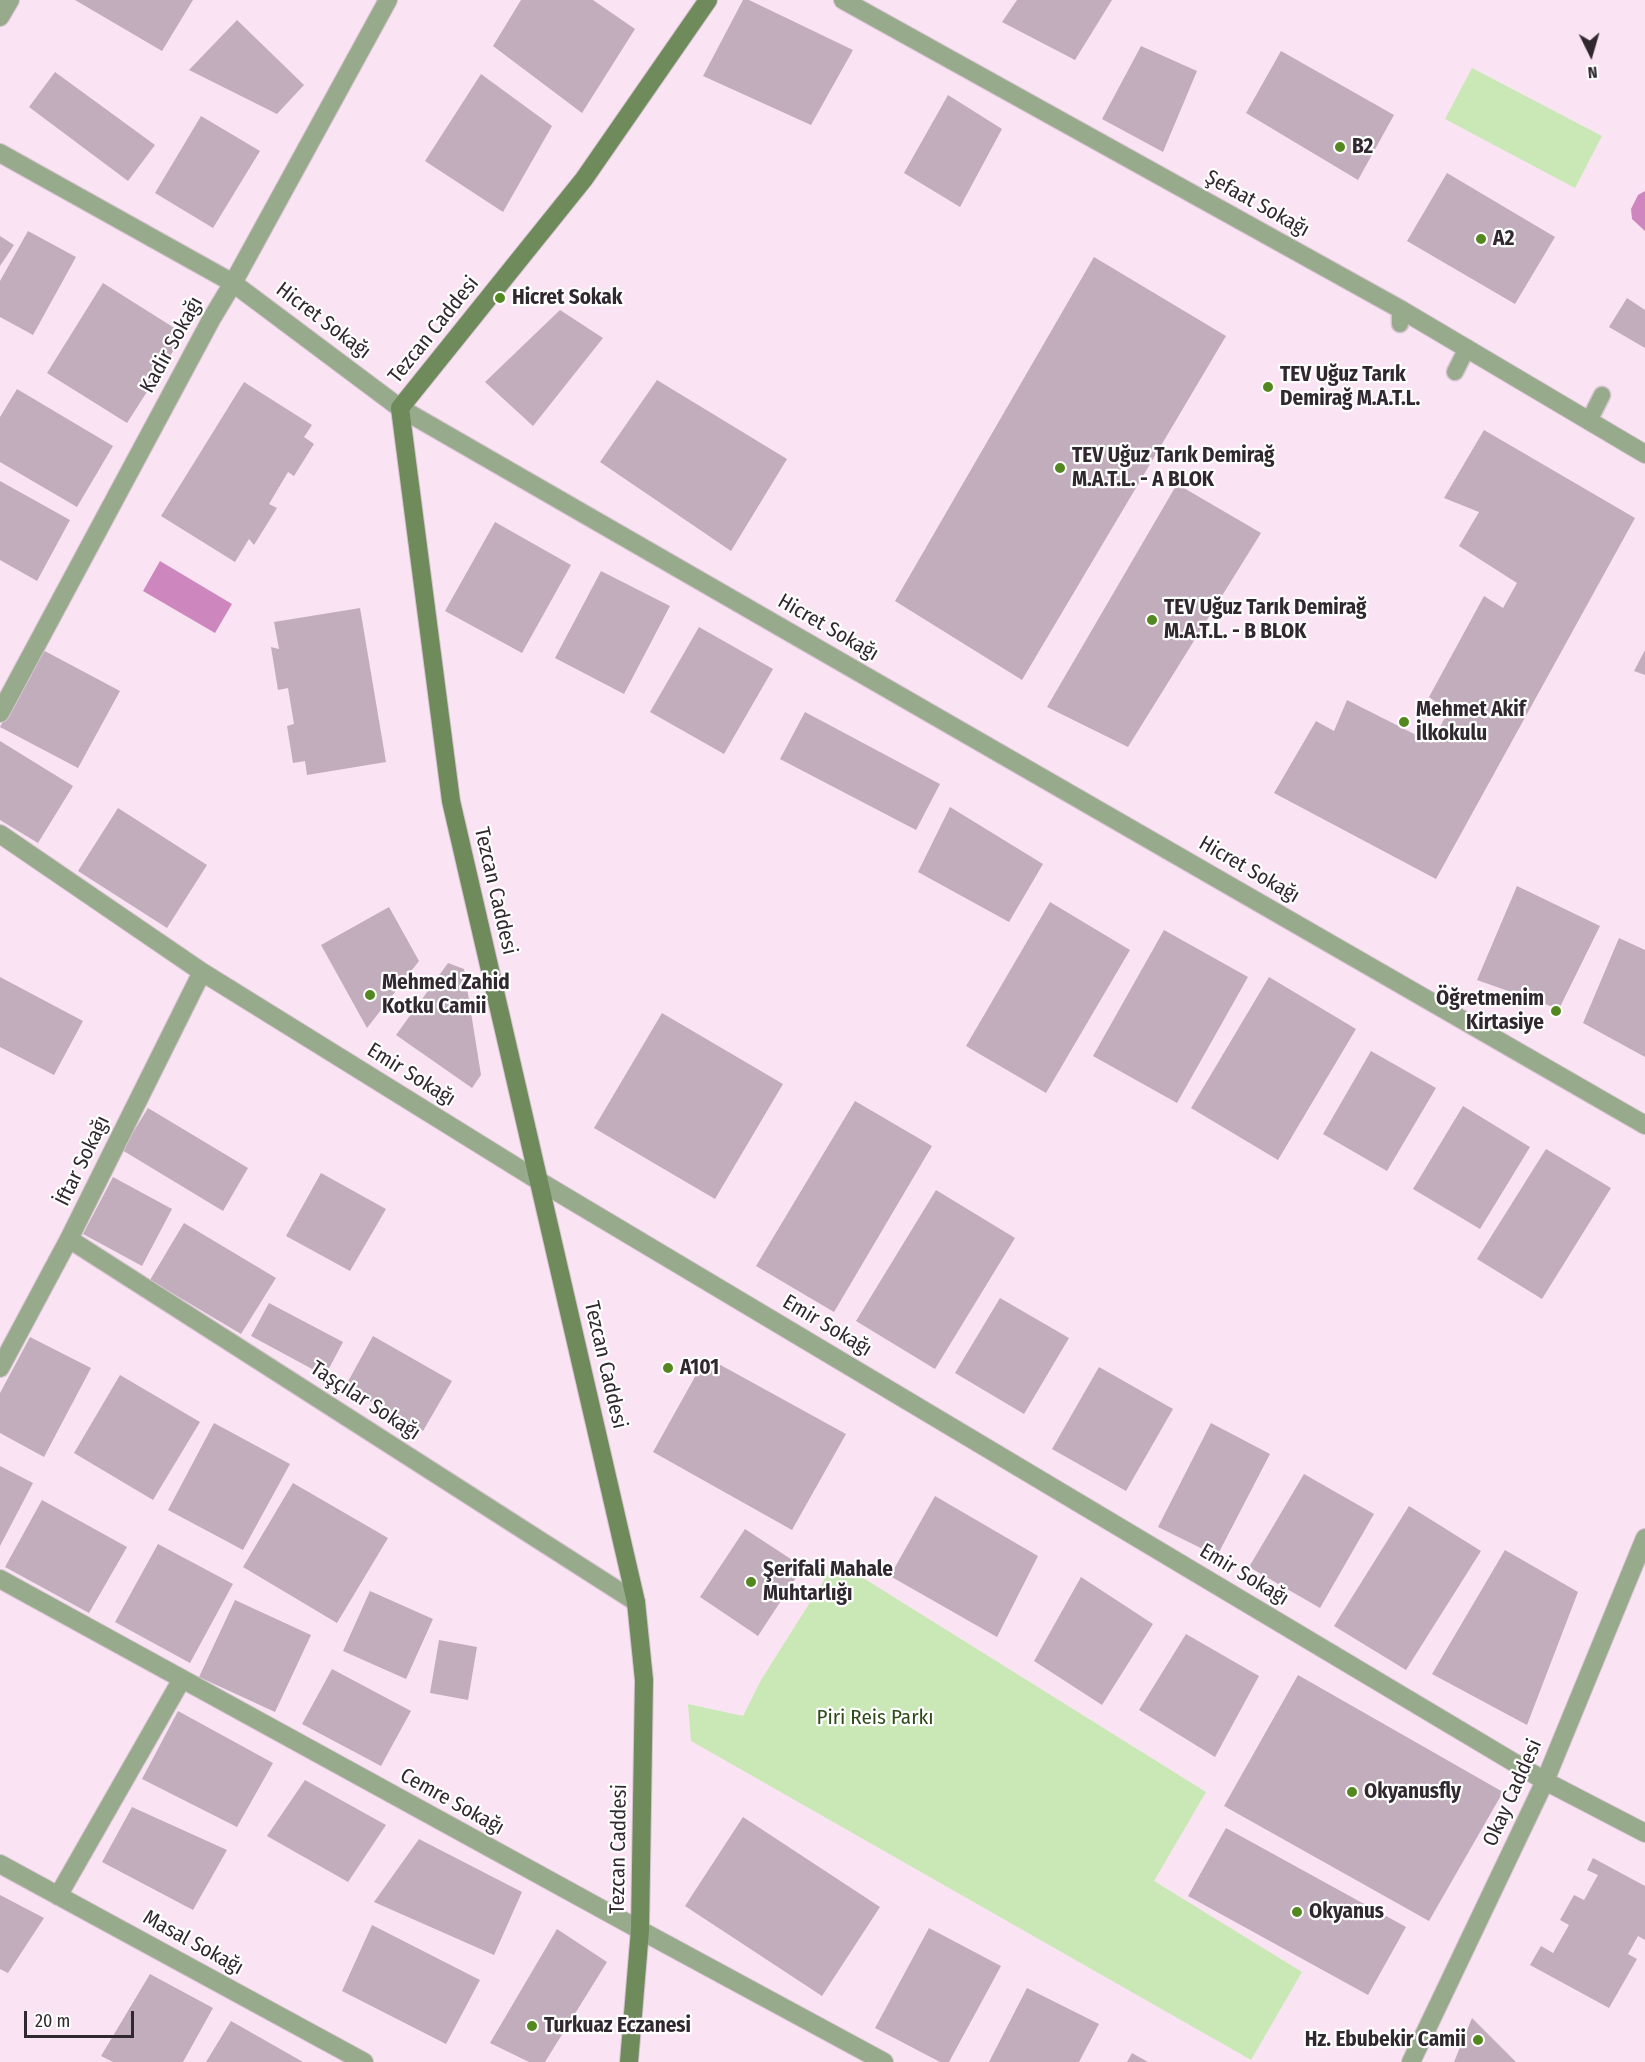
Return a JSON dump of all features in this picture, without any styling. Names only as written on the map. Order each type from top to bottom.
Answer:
[{"type":"street","points":[[0,17],[10,0]]},
{"type":"street","name":"Kadir Sokağı","points":[[0,713],[212,318],[388,0]]},
{"type":"street","name":"Tezcan Caddesi","points":[[629,2062],[640,1930],[644,1680],[636,1602],[451,801],[400,408],[584,179],[708,0]]},
{"type":"street","name":"Şefaat Sokağı","points":[[843,0],[1400,317],[1467,348],[1645,454]]},
{"type":"street","name":"Hicret Sokağı","points":[[0,153],[233,283],[400,408],[1645,1125]]},
{"type":"street","name":"Emir Sokağı","points":[[0,834],[202,972],[539,1181],[1545,1781],[1645,1833]]},
{"type":"street","name":"İftar Sokağı","points":[[0,1368],[69,1239],[202,972]]},
{"type":"street","name":"Taşçılar Sokağı","points":[[69,1239],[636,1602]]},
{"type":"street","name":"Okay Caddesi","points":[[1412,2062],[1545,1781],[1645,1538]]},
{"type":"street","name":"Cemre Sokağı","points":[[0,1579],[884,2062]]},
{"type":"street","points":[[58,1896],[182,1679]]},
{"type":"street","name":"Masal Sokağı","points":[[0,1864],[363,2062]]},
{"type":"lane","points":[[1455,372],[1467,348]]},
{"type":"lane","points":[[1589,421],[1602,395]]},
{"type":"green space","points":[[1472,68],[1602,136],[1575,188],[1445,119]]},
{"type":"green space","name":"Piri Reis Parkı","points":[[836,1561],[1206,1792],[1154,1881],[1302,1972],[1251,2060],[691,1741],[688,1704],[743,1716],[761,1680]]},
{"type":"shaded area","points":[[1645,191],[1645,231],[1632,219],[1631,209],[1638,195]]},
{"type":"shaded area","points":[[160,561],[232,604],[215,633],[143,591]]},
{"type":"building","points":[[75,0],[193,0],[162,51]]},
{"type":"building","points":[[521,0],[593,0],[635,29],[582,113],[493,46]]},
{"type":"building","points":[[743,0],[749,0],[853,50],[811,125],[703,76]]},
{"type":"building","points":[[1017,0],[1112,0],[1075,60],[1002,22]]},
{"type":"building","points":[[237,20],[304,85],[277,114],[189,70]]},
{"type":"building","points":[[1141,46],[1197,71],[1163,152],[1102,119]]},
{"type":"building","name":"B2","points":[[1281,51],[1394,115],[1358,180],[1246,113]]},
{"type":"building","points":[[55,72],[155,145],[128,181],[29,107]]},
{"type":"building","points":[[481,74],[552,126],[503,212],[425,161]]},
{"type":"building","points":[[948,95],[1002,129],[960,207],[904,173]]},
{"type":"building","points":[[201,116],[260,151],[213,228],[155,193]]},
{"type":"building","name":"A2","points":[[1447,173],[1555,237],[1515,304],[1407,241]]},
{"type":"building","points":[[28,231],[76,257],[33,335],[0,317],[0,281]]},
{"type":"building","points":[[0,236],[14,245],[0,266]]},
{"type":"building","name":"TEV Uğuz Tarık Demirağ M.A.T.L. - A BLOK","points":[[1094,257],[1226,336],[1022,680],[895,601]]},
{"type":"building","points":[[103,283],[184,334],[127,423],[47,373]]},
{"type":"building","points":[[1627,298],[1645,310],[1645,348],[1609,327]]},
{"type":"building","points":[[560,310],[603,338],[533,426],[485,382]]},
{"type":"building","points":[[657,380],[787,459],[731,551],[600,462]]},
{"type":"building","points":[[244,382],[312,425],[304,437],[314,444],[294,476],[288,472],[269,504],[277,508],[254,545],[249,539],[235,562],[161,516]]},
{"type":"building","points":[[17,389],[113,446],[77,507],[0,462],[0,417]]},
{"type":"building","points":[[1484,430],[1635,518],[1436,879],[1274,793],[1316,721],[1334,731],[1347,700],[1432,743],[1448,711],[1429,697],[1484,596],[1503,608],[1517,583],[1459,546],[1479,512],[1444,498]]},
{"type":"building","points":[[0,481],[70,520],[37,581],[0,560]]},
{"type":"building","name":"TEV Uğuz Tarık Demirağ M.A.T.L. - B BLOK","points":[[1177,484],[1261,533],[1128,747],[1047,707]]},
{"type":"building","points":[[495,522],[571,565],[522,653],[445,611]]},
{"type":"building","points":[[601,571],[670,606],[624,694],[555,658]]},
{"type":"building","points":[[360,608],[386,762],[307,775],[305,761],[293,763],[287,726],[294,724],[288,688],[278,690],[271,647],[279,649],[274,622]]},
{"type":"building","points":[[699,627],[773,669],[724,754],[650,712]]},
{"type":"building","points":[[41,649],[120,691],[78,768],[0,727]]},
{"type":"building","points":[[1645,650],[1645,675],[1634,671]]},
{"type":"building","points":[[805,712],[940,784],[916,830],[780,759]]},
{"type":"building","points":[[0,741],[73,786],[38,843],[0,820]]},
{"type":"building","points":[[950,807],[1043,864],[1009,922],[918,872]]},
{"type":"building","points":[[118,808],[207,865],[167,928],[78,871]]},
{"type":"building","points":[[1517,886],[1600,926],[1559,1009],[1477,980]]},
{"type":"building","points":[[1050,902],[1130,950],[1046,1093],[966,1046]]},
{"type":"building","name":"Mehmed Zahid Kotku Camii","points":[[389,907],[419,961],[367,1028],[321,945]]},
{"type":"building","points":[[1164,930],[1248,977],[1177,1103],[1093,1056]]},
{"type":"building","points":[[1619,938],[1645,950],[1645,1057],[1583,1023]]},
{"type":"building","points":[[448,963],[464,969],[481,1075],[472,1088],[396,1035]]},
{"type":"building","points":[[0,977],[83,1021],[54,1075],[0,1047]]},
{"type":"building","points":[[1269,977],[1356,1029],[1278,1160],[1191,1108]]},
{"type":"building","points":[[662,1013],[783,1084],[715,1199],[594,1128]]},
{"type":"building","points":[[1371,1051],[1436,1088],[1387,1171],[1323,1134]]},
{"type":"building","points":[[855,1101],[932,1146],[834,1312],[756,1266]]},
{"type":"building","points":[[1463,1106],[1530,1147],[1480,1229],[1413,1189]]},
{"type":"building","points":[[148,1108],[248,1168],[223,1211],[122,1150]]},
{"type":"building","points":[[1546,1149],[1611,1188],[1542,1299],[1477,1259]]},
{"type":"building","points":[[321,1173],[386,1209],[350,1271],[286,1236]]},
{"type":"building","points":[[113,1177],[172,1209],[142,1266],[83,1234]]},
{"type":"building","points":[[936,1190],[1015,1238],[935,1369],[856,1321]]},
{"type":"building","points":[[184,1223],[276,1278],[241,1334],[150,1280]]},
{"type":"building","points":[[1000,1298],[1069,1338],[1024,1414],[955,1373]]},
{"type":"building","points":[[269,1303],[343,1342],[325,1376],[251,1336]]},
{"type":"building","points":[[373,1336],[452,1381],[423,1431],[345,1387]]},
{"type":"building","points":[[30,1337],[91,1368],[44,1457],[0,1433],[0,1393]]},
{"type":"building","points":[[706,1357],[846,1434],[792,1530],[653,1452]]},
{"type":"building","points":[[1099,1367],[1173,1409],[1126,1491],[1052,1449]]},
{"type":"building","points":[[120,1375],[200,1422],[153,1500],[74,1453]]},
{"type":"building","points":[[214,1423],[290,1464],[243,1550],[168,1510]]},
{"type":"building","points":[[1211,1423],[1270,1454],[1217,1556],[1158,1527]]},
{"type":"building","points":[[0,1466],[33,1483],[0,1546]]},
{"type":"building","points":[[1304,1474],[1374,1514],[1320,1608],[1249,1567]]},
{"type":"building","points":[[293,1483],[388,1538],[337,1623],[243,1567]]},
{"type":"building","points":[[935,1496],[1038,1556],[997,1637],[890,1576]]},
{"type":"building","points":[[42,1500],[127,1547],[89,1613],[5,1567]]},
{"type":"building","points":[[1409,1506],[1481,1551],[1406,1670],[1334,1626]]},
{"type":"building","name":"Şerifali Mahale Muhtarlığı","points":[[745,1529],[803,1567],[758,1636],[700,1597]]},
{"type":"building","points":[[158,1544],[233,1584],[190,1663],[115,1622]]},
{"type":"building","points":[[1505,1550],[1578,1592],[1527,1725],[1432,1674]]},
{"type":"building","points":[[1081,1577],[1153,1624],[1102,1705],[1034,1661]]},
{"type":"building","points":[[370,1591],[433,1619],[406,1679],[343,1651]]},
{"type":"building","points":[[235,1600],[311,1635],[275,1712],[199,1677]]},
{"type":"building","points":[[1186,1634],[1259,1676],[1215,1757],[1139,1710]]},
{"type":"building","points":[[439,1640],[477,1647],[468,1700],[430,1693]]},
{"type":"building","points":[[332,1669],[411,1711],[381,1766],[302,1724]]},
{"type":"building","points":[[1298,1675],[1503,1792],[1429,1921],[1224,1806]]},
{"type":"building","points":[[178,1711],[273,1763],[237,1827],[142,1779]]},
{"type":"building","points":[[305,1780],[386,1825],[348,1882],[267,1836]]},
{"type":"building","points":[[132,1807],[227,1850],[193,1910],[102,1862]]},
{"type":"building","points":[[743,1817],[880,1907],[822,1996],[685,1906]]},
{"type":"building","name":"Okyanus","points":[[1226,1828],[1406,1927],[1368,1995],[1188,1896]]},
{"type":"building","points":[[419,1839],[522,1892],[494,1955],[374,1902]]},
{"type":"building","points":[[1593,1858],[1645,1886],[1645,1940],[1638,1936],[1628,1954],[1637,1959],[1609,2008],[1530,1965],[1541,1946],[1553,1953],[1569,1925],[1560,1920],[1574,1895],[1584,1900],[1598,1875],[1587,1870]]},
{"type":"building","points":[[0,1895],[44,1918],[8,1973],[0,1969]]},
{"type":"building","points":[[372,1925],[480,1980],[446,2044],[342,1991]]},
{"type":"building","points":[[929,1928],[1001,1966],[949,2062],[940,2062],[875,2028]]},
{"type":"building","points":[[557,1929],[607,1962],[545,2062],[529,2062],[490,2043]]},
{"type":"building","points":[[150,1974],[213,2008],[183,2062],[113,2062],[101,2056]]},
{"type":"building","points":[[1027,1988],[1099,2024],[1079,2062],[989,2062]]},
{"type":"building","name":"Hz. Ebubekir Camii","points":[[1472,2018],[1516,2062],[1454,2062]]},
{"type":"building","points":[[231,2021],[303,2062],[206,2062]]},
{"type":"building","points":[[1132,2053],[1148,2062],[1127,2062]]},
{"type":"place","name":"B2","points":[[1340,147]]},
{"type":"place","name":"A2","points":[[1481,239]]},
{"type":"place","name":"Hicret Sokak","points":[[500,298]]},
{"type":"place","name":"TEV Uğuz Tarık Demirağ M.A.T.L.","points":[[1268,387]]},
{"type":"place","name":"TEV Uğuz Tarık Demirağ M.A.T.L. - A BLOK","points":[[1060,468]]},
{"type":"place","name":"TEV Uğuz Tarık Demirağ M.A.T.L. - B BLOK","points":[[1152,620]]},
{"type":"place","name":"Mehmet Akif İlkokulu","points":[[1404,722]]},
{"type":"place","name":"Mehmed Zahid Kotku Camii","points":[[370,995]]},
{"type":"place","name":"Öğretmenim Kirtasiye","points":[[1556,1011]]},
{"type":"place","name":"A101","points":[[668,1368]]},
{"type":"place","name":"Şerifali Mahale Muhtarlığı","points":[[751,1582]]},
{"type":"place","name":"Okyanusfly","points":[[1352,1792]]},
{"type":"place","name":"Okyanus","points":[[1297,1912]]},
{"type":"place","name":"Turkuaz Eczanesi","points":[[532,2026]]},
{"type":"place","name":"Hz. Ebubekir Camii","points":[[1478,2040]]}]
